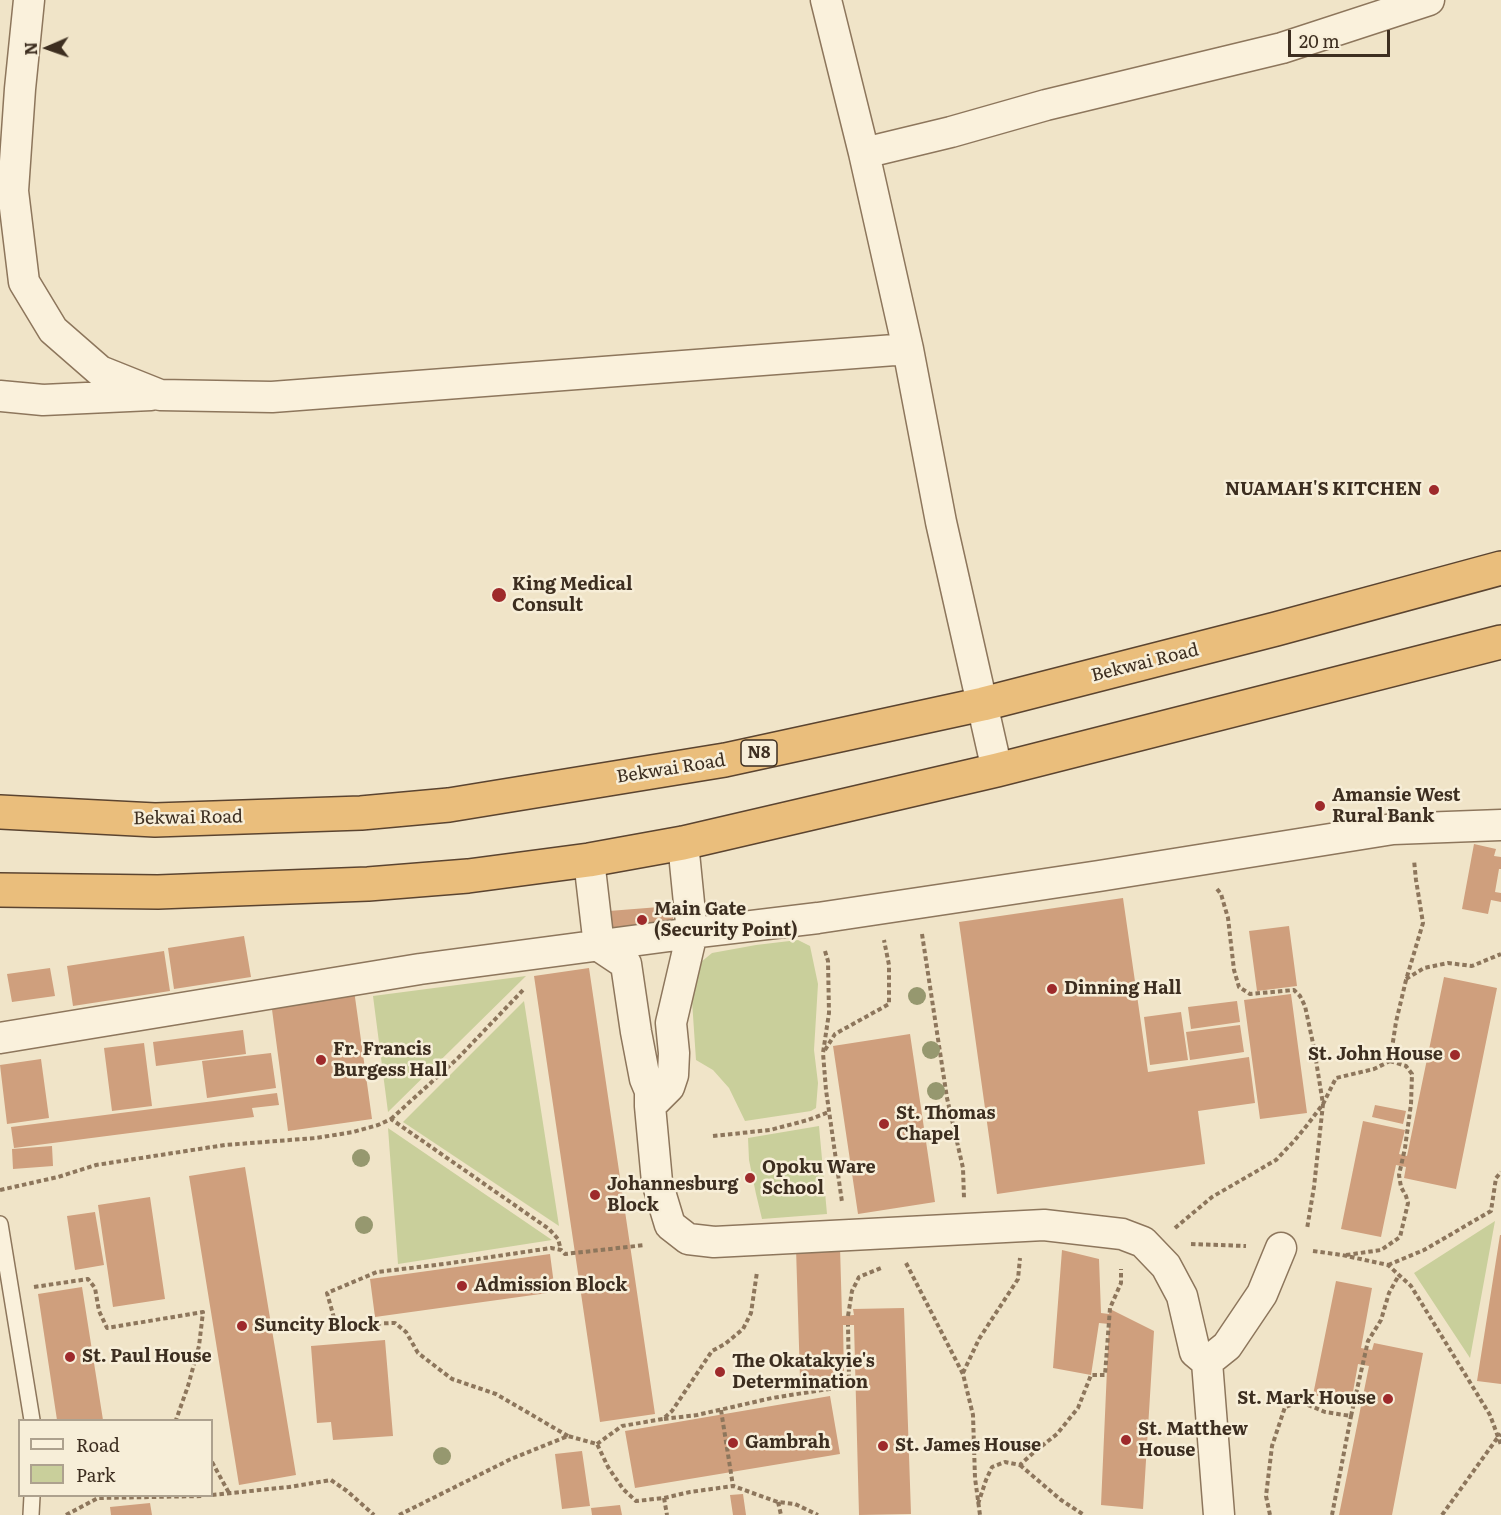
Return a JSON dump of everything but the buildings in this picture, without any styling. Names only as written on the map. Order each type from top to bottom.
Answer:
[{"type":"highway","name":"Bekwai Road","points":[[0,812],[155,820],[361,813],[449,805],[725,760],[983,705],[1501,568]]},
{"type":"highway","points":[[0,890],[158,892],[368,884],[468,876],[589,860],[683,843],[997,770],[1501,642]]},
{"type":"street","points":[[29,0],[13,191],[24,282],[53,330],[100,371],[160,395]]},
{"type":"street","points":[[826,0],[909,349],[941,522],[997,770]]},
{"type":"street","points":[[864,153],[951,132],[1046,105],[1282,48],[1429,0]]},
{"type":"street","points":[[0,396],[43,400],[160,395],[272,397],[909,349]]},
{"type":"street","points":[[0,1038],[420,969],[818,918],[1393,829],[1501,825]]},
{"type":"street","points":[[650,1106],[669,1087],[673,1074],[674,1053],[670,1023],[692,933],[683,843]]},
{"type":"street","points":[[589,860],[598,946]]},
{"type":"street","points":[[598,946],[626,964],[636,1032],[645,1079],[650,1091],[657,1182],[670,1225],[688,1239],[714,1242],[1044,1225],[1122,1234],[1151,1242],[1182,1296],[1195,1352],[1207,1362],[1219,1515]]},
{"type":"street","points":[[1207,1362],[1227,1346],[1292,1249]]},
{"type":"lane","points":[[0,1224],[32,1419]]},
{"type":"lane","points":[[32,1515],[33,1497]]},
{"type":"path","points":[[1390,1061],[1406,980],[1423,923],[1416,880],[1412,828]]},
{"type":"path","points":[[1190,861],[1221,894],[1228,918],[1234,970],[1239,987],[1251,994],[1294,990],[1305,1006],[1323,1104],[1314,1187],[1292,1249]]},
{"type":"path","points":[[918,903],[947,1098],[963,1168],[964,1229]]},
{"type":"path","points":[[823,1053],[835,1034],[889,1004],[889,965],[879,909]]},
{"type":"path","points":[[818,918],[828,961],[829,1013],[823,1053],[826,1090],[847,1236]]},
{"type":"path","points":[[1406,980],[1424,968],[1448,963],[1472,966],[1501,954]]},
{"type":"path","points":[[0,1190],[58,1177],[96,1165],[225,1145],[326,1137],[378,1125],[391,1119],[458,1058],[530,980]]},
{"type":"path","points":[[1151,1242],[1212,1197],[1276,1160],[1323,1104],[1336,1078],[1374,1069],[1390,1061],[1407,1066],[1412,1074],[1411,1104],[1399,1175],[1408,1203],[1400,1237],[1380,1250],[1342,1255]]},
{"type":"path","points":[[712,1136],[770,1130],[829,1112]]},
{"type":"path","points":[[391,1119],[549,1229],[558,1239],[561,1250]]},
{"type":"path","points":[[1388,1265],[1424,1250],[1491,1211],[1496,1178],[1501,1172]]},
{"type":"path","points":[[963,1374],[980,1339],[1018,1279],[1020,1255],[997,1227]]},
{"type":"path","points":[[1020,1465],[1057,1434],[1078,1408],[1091,1375],[1105,1376],[1110,1308],[1121,1283],[1121,1252],[1107,1232]]},
{"type":"path","points":[[681,1233],[657,1243],[565,1254],[561,1250],[551,1248],[377,1272],[327,1293],[336,1325],[395,1323],[406,1332],[418,1353],[452,1379],[496,1394],[568,1436],[597,1444],[623,1490],[636,1501],[733,1486],[778,1502],[795,1504],[818,1515]]},
{"type":"path","points":[[879,1234],[904,1261],[963,1374],[973,1415],[975,1478],[980,1515]]},
{"type":"path","points":[[663,1419],[672,1411],[712,1351],[725,1344],[743,1329],[751,1313],[759,1258],[765,1259],[768,1240]]},
{"type":"path","points":[[1151,1242],[1292,1249],[1342,1255],[1388,1265],[1411,1286],[1490,1415],[1501,1445]]},
{"type":"path","points":[[848,1316],[852,1290],[859,1277],[883,1267]]},
{"type":"path","points":[[1332,1515],[1350,1416],[1368,1341],[1381,1320],[1389,1293],[1399,1275]]},
{"type":"path","points":[[11,1290],[88,1279],[95,1288],[99,1311],[107,1328],[203,1312],[199,1346],[176,1419]]},
{"type":"path","points":[[597,1444],[622,1426],[721,1410],[772,1398],[847,1388],[849,1379],[848,1325]]},
{"type":"path","points":[[1270,1515],[1266,1496],[1272,1446],[1285,1407],[1301,1402],[1325,1412],[1350,1416]]},
{"type":"path","points":[[721,1410],[733,1486]]},
{"type":"path","points":[[399,1515],[511,1459],[568,1436]]},
{"type":"path","points":[[1442,1515],[1499,1436]]},
{"type":"path","points":[[978,1504],[992,1467],[1005,1462],[1020,1465],[1061,1500],[1083,1515]]},
{"type":"path","points":[[213,1464],[229,1493]]},
{"type":"path","points":[[213,1495],[331,1480],[348,1491],[374,1515]]},
{"type":"path","points":[[66,1515],[98,1498],[120,1497]]},
{"type":"path","points":[[664,1498],[667,1515]]},
{"type":"path","points":[[778,1502],[781,1515]]},
{"type":"green space","points":[[798,940],[810,946],[818,984],[814,1050],[818,1083],[816,1108],[811,1111],[745,1121],[729,1088],[713,1070],[696,1060],[690,971],[712,953]]},
{"type":"green space","points":[[526,976],[388,1112],[373,996]]},
{"type":"green space","points":[[524,1001],[559,1226],[403,1122]]},
{"type":"green space","points":[[819,1126],[827,1214],[762,1219],[749,1160],[748,1138]]},
{"type":"green space","points":[[388,1128],[552,1240],[398,1264]]},
{"type":"green space","points":[[1495,1221],[1470,1358],[1414,1273]]},
{"type":"place","name":"NUAMAH'S KITCHEN","points":[[1434,490]]},
{"type":"place","name":"King Medical Consult","points":[[499,595]]},
{"type":"place","name":"Amansie West Rural Bank","points":[[1320,806]]},
{"type":"place","name":"Main Gate (Security Point)","points":[[642,920]]},
{"type":"place","name":"Dinning Hall","points":[[1052,989]]},
{"type":"place","name":"St. John House","points":[[1455,1055]]},
{"type":"place","name":"Fr. Francis Burgess Hall","points":[[321,1060]]},
{"type":"place","name":"St. Thomas Chapel","points":[[884,1124]]},
{"type":"place","name":"Opoku Ware School","points":[[750,1178]]},
{"type":"place","name":"Johannesburg Block","points":[[595,1195]]},
{"type":"place","name":"Admission Block","points":[[462,1286]]},
{"type":"place","name":"Suncity Block","points":[[242,1326]]},
{"type":"place","name":"St. Paul House","points":[[70,1357]]},
{"type":"place","name":"The Okatakyie's Determination","points":[[720,1372]]},
{"type":"place","name":"St. Mark House","points":[[1388,1399]]},
{"type":"place","name":"St. Matthew House","points":[[1126,1440]]},
{"type":"place","name":"Gambrah","points":[[733,1443]]},
{"type":"place","name":"St. James House","points":[[883,1446]]}]
